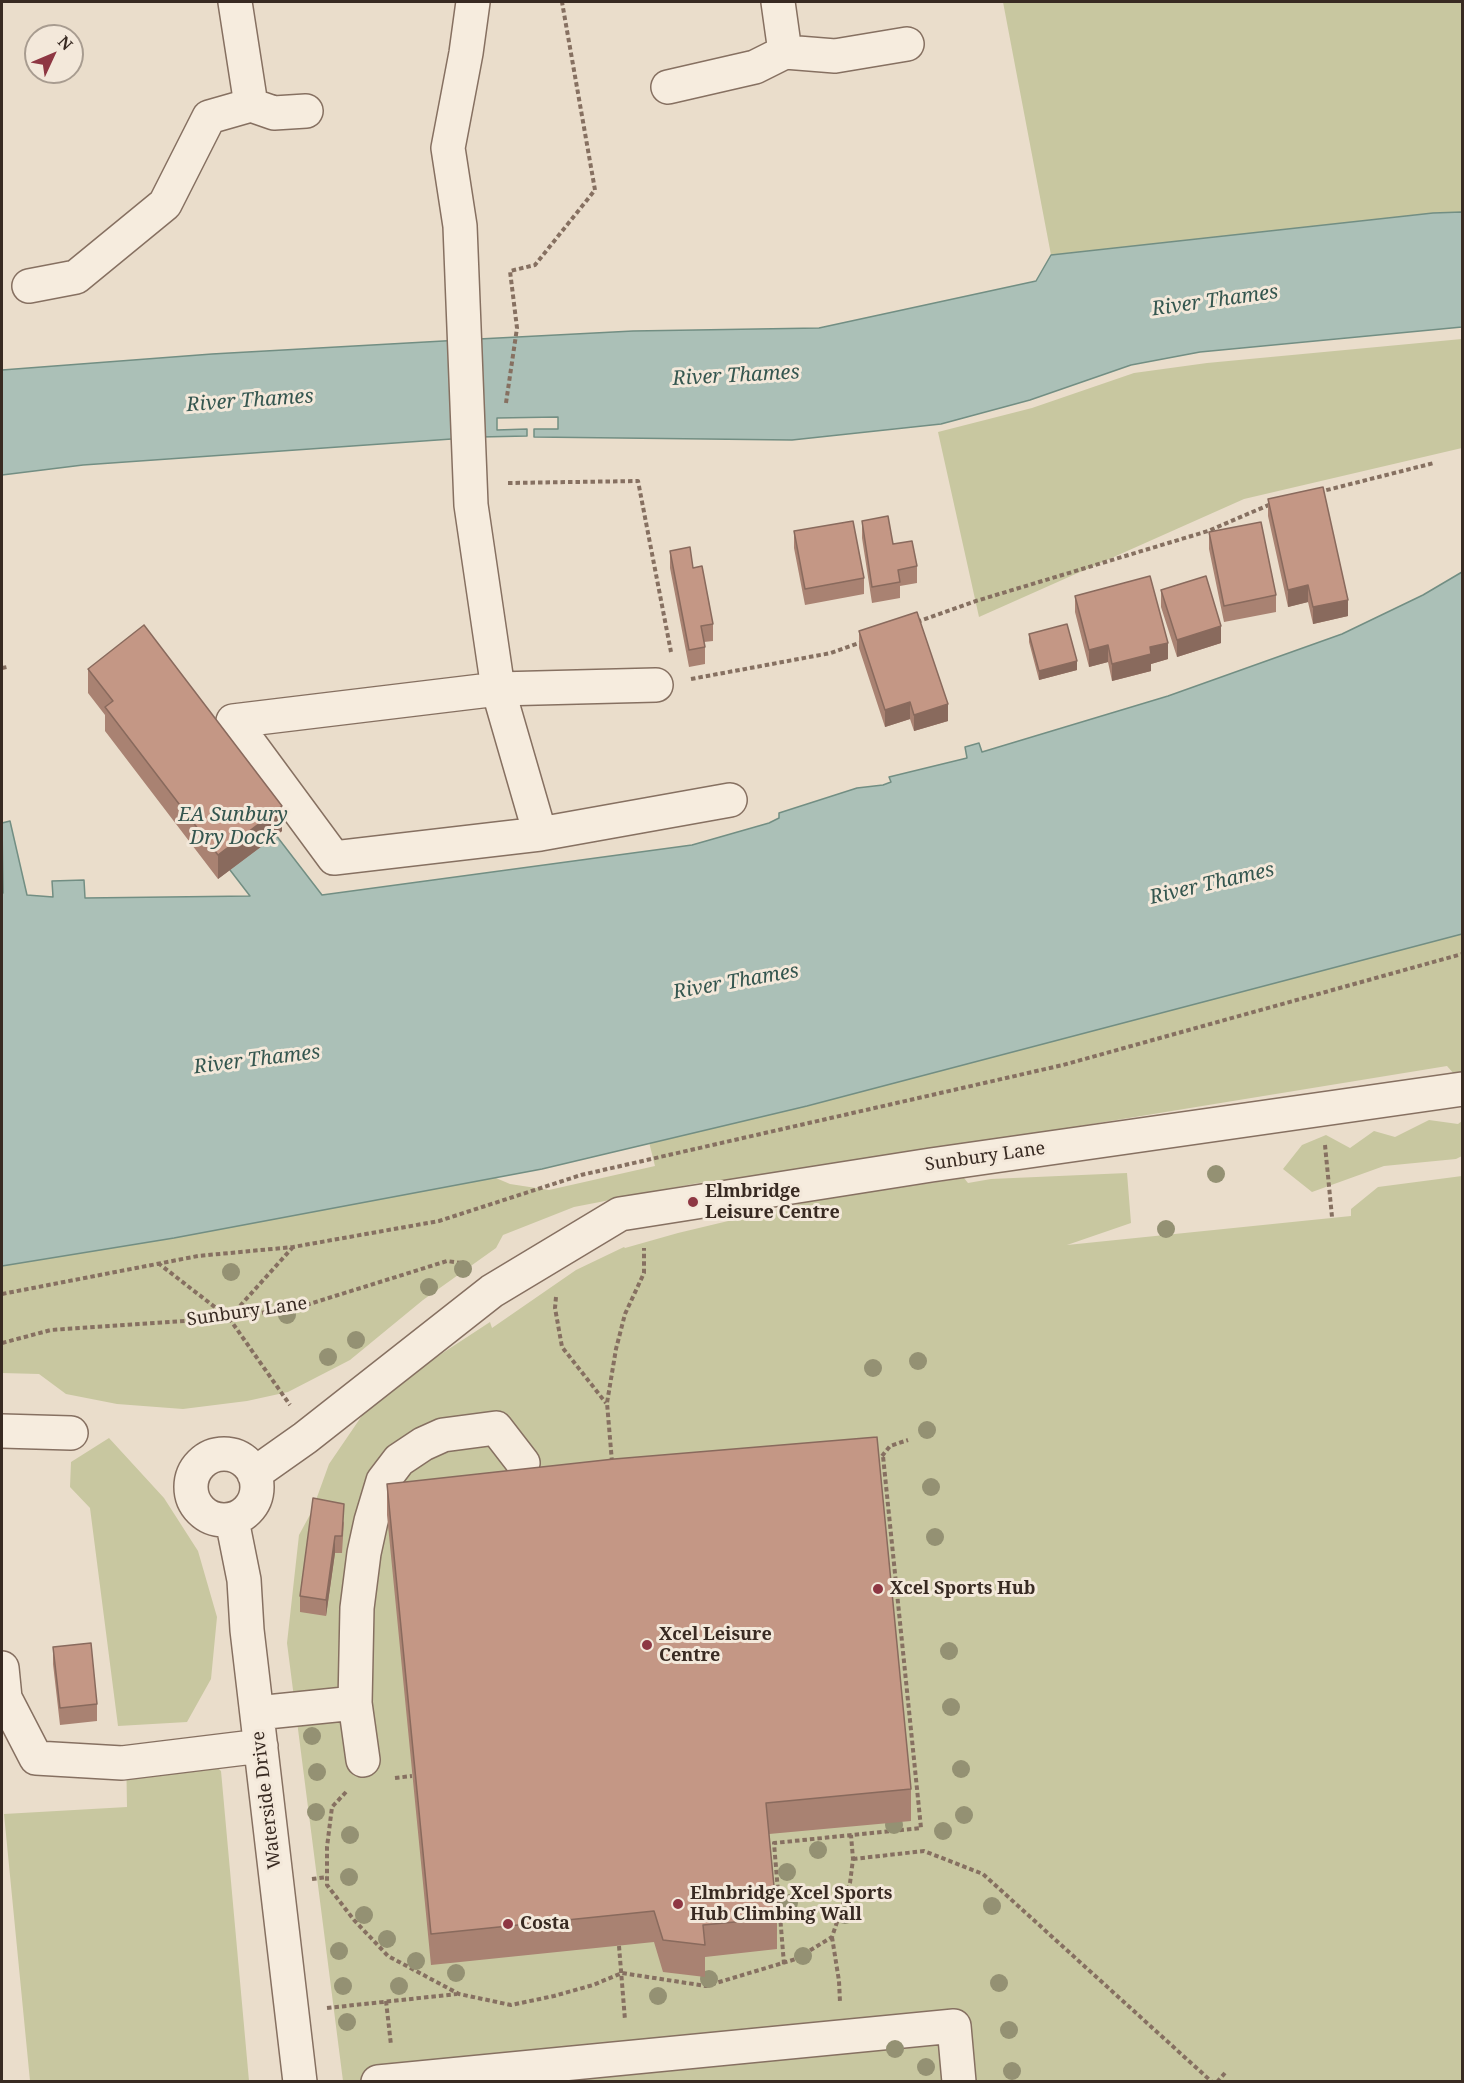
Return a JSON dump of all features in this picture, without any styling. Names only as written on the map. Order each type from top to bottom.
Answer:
[{"type":"street","points":[[234,2],[251,105]]},
{"type":"street","points":[[474,2],[448,148],[460,226],[471,505],[498,689],[540,834]]},
{"type":"street","points":[[778,2],[785,52]]},
{"type":"street","points":[[668,87],[754,67],[785,52],[835,56],[907,44]]},
{"type":"street","points":[[29,286],[76,277],[165,204],[209,117],[251,105],[274,113],[306,111]]},
{"type":"street","points":[[664,671],[233,721],[333,858],[540,834],[730,800]]},
{"type":"street","name":"Sunbury Lane","points":[[254,1474],[305,1438],[492,1291],[620,1214],[931,1165],[1462,1089]]},
{"type":"street","points":[[356,1774],[357,1608],[364,1553],[383,1480],[399,1460],[423,1444],[443,1435],[496,1428],[523,1463]]},
{"type":"street","points":[[2,1431],[71,1433]]},
{"type":"street","points":[[215,1455],[238,1456],[247,1463],[254,1474],[257,1485],[256,1496],[243,1515],[224,1521],[202,1513],[195,1504],[190,1482],[196,1468],[204,1460],[215,1455]]},
{"type":"street","name":"Waterside Drive","points":[[232,1520],[244,1580],[256,1713],[300,2082]]},
{"type":"street","points":[[2,1668],[5,1698],[36,1758],[122,1763],[261,1746]]},
{"type":"street","points":[[256,1713],[356,1703]]},
{"type":"street","points":[[378,2082],[954,2026],[959,2082]]},
{"type":"path","points":[[517,328],[510,271],[535,265],[595,190],[562,2]]},
{"type":"path","points":[[1309,495],[1434,464]]},
{"type":"path","points":[[506,483],[638,481],[664,671]]},
{"type":"path","points":[[909,625],[976,601],[1209,531],[1275,503]]},
{"type":"path","points":[[688,679],[831,653],[865,641]]},
{"type":"path","points":[[2,668],[7,667]]},
{"type":"path","points":[[2,1294],[198,1256],[293,1247],[439,1221],[581,1175],[1063,1065],[1462,954]]},
{"type":"path","points":[[1324,1140],[1332,1217]]},
{"type":"path","points":[[612,1473],[607,1403],[624,1314],[644,1273],[645,1211]]},
{"type":"path","points":[[230,1318],[293,1247]]},
{"type":"path","points":[[557,1251],[555,1308],[562,1347],[607,1403]]},
{"type":"path","name":"Sunbury Lane","points":[[2,1343],[51,1330],[230,1318],[303,1306],[447,1261],[523,1271]]},
{"type":"path","points":[[158,1263],[230,1318],[292,1408]]},
{"type":"path","points":[[784,1964],[774,1843],[921,1828],[883,1456],[890,1446],[908,1440]]},
{"type":"path","points":[[871,1457],[883,1456]]},
{"type":"path","points":[[356,1774],[332,1807],[327,1847],[327,1885],[354,1920],[388,1956],[459,1994],[511,2005],[554,1996],[622,1973],[706,1986],[784,1964],[819,1947],[832,1937],[850,1883],[853,1859],[851,1835]]},
{"type":"path","points":[[389,1779],[412,1776]]},
{"type":"path","points":[[853,1859],[924,1851],[983,1874],[1212,2082]]},
{"type":"path","points":[[309,1880],[327,1877]]},
{"type":"path","points":[[832,1937],[839,1981],[841,2038]]},
{"type":"path","points":[[619,1946],[628,2058]]},
{"type":"path","points":[[323,2008],[459,1994]]},
{"type":"path","points":[[1217,2082],[1225,2073]]},
{"type":"green space","points":[[1003,2],[1462,2],[1462,212],[1433,213],[1051,255]]},
{"type":"green space","points":[[1462,339],[1462,448],[1244,499],[979,617],[938,432],[1032,408],[1134,373],[1207,363]]},
{"type":"green space","points":[[1462,934],[1462,1083],[1447,1066],[774,1176],[698,1183],[574,1207],[503,1235],[496,1248],[423,1300],[350,1360],[288,1392],[247,1401],[183,1409],[117,1404],[66,1394],[39,1374],[2,1373],[2,1240],[463,1164],[510,1184],[549,1190],[655,1166],[642,1114]]},
{"type":"green space","points":[[1429,1120],[1458,1124],[1462,1121],[1462,1156],[1456,1159],[1384,1166],[1312,1192],[1283,1169],[1302,1145],[1326,1135],[1350,1148],[1374,1131],[1395,1137]]},
{"type":"green space","name":"Xcel Sports Hub","points":[[1127,1173],[1131,1223],[1067,1245],[1351,1216],[1351,1209],[1378,1187],[1462,1176],[1462,2081],[343,2081],[287,1643],[299,1535],[312,1511],[329,1464],[374,1398],[490,1322],[492,1328],[576,1270],[624,1247],[816,1200],[964,1178],[968,1183],[991,1179]]},
{"type":"green space","points":[[109,1438],[164,1498],[198,1551],[217,1617],[211,1679],[187,1722],[118,1726],[90,1508],[70,1487],[71,1462]]},
{"type":"green space","points":[[193,1746],[221,1771],[249,2081],[30,2081],[4,1814],[127,1807],[126,1748]]},
{"type":"water","name":"River Thames","points":[[1462,212],[1462,327],[1200,352],[1131,365],[1030,400],[941,424],[792,440],[534,437],[534,429],[558,429],[558,417],[497,418],[497,430],[527,429],[527,436],[480,437],[83,465],[2,475],[2,370],[212,354],[633,331],[819,328],[1036,281],[1051,255],[1433,213]]},
{"type":"water","points":[[1462,572],[1462,934],[807,1106],[542,1169],[174,1238],[2,1266],[2,823],[10,821],[27,895],[53,897],[52,881],[84,880],[85,898],[250,896],[230,870],[162,687],[322,895],[692,845],[769,823],[779,818],[779,813],[857,788],[883,785],[891,782],[889,777],[967,758],[965,747],[979,743],[982,752],[1168,696],[1342,634],[1423,595]]},
{"type":"building","points":[[1323,487],[1348,600],[1313,607],[1308,585],[1288,590],[1268,499]]},
{"type":"building","points":[[888,516],[893,544],[912,541],[917,566],[898,570],[900,582],[872,587],[862,521]]},
{"type":"building","points":[[853,521],[864,578],[805,589],[794,531]]},
{"type":"building","points":[[1261,522],[1276,595],[1224,606],[1209,532]]},
{"type":"building","points":[[690,547],[693,568],[702,566],[713,624],[701,626],[705,647],[689,650],[670,551]]},
{"type":"building","points":[[1150,576],[1168,643],[1150,647],[1151,654],[1112,664],[1108,645],[1089,650],[1075,596]]},
{"type":"building","points":[[1206,576],[1221,626],[1177,640],[1161,590]]},
{"type":"building","points":[[917,612],[948,704],[914,715],[910,702],[885,710],[859,631]]},
{"type":"building","points":[[1067,624],[1077,661],[1039,671],[1029,634]]},
{"type":"building","points":[[144,625],[282,806],[218,855],[105,707],[113,701],[88,669]]},
{"type":"building","name":"Xcel Leisure Centre","points":[[877,1437],[911,1789],[766,1803],[777,1918],[703,1925],[705,1945],[663,1940],[654,1911],[431,1934],[387,1484],[614,1459]]},
{"type":"building","points":[[313,1498],[344,1504],[342,1536],[335,1536],[326,1600],[300,1596]]},
{"type":"building","points":[[91,1643],[97,1704],[60,1708],[53,1647]]},
{"type":"place","name":"Elmbridge Leisure Centre","points":[[693,1202]]},
{"type":"place","name":"Xcel Sports Hub","points":[[878,1589]]},
{"type":"place","name":"Xcel Leisure Centre","points":[[647,1645]]},
{"type":"place","name":"Elmbridge Xcel Sports Hub Climbing Wall","points":[[678,1904]]},
{"type":"place","name":"Costa","points":[[508,1924]]},
{"type":"water label","name":"EA Sunbury Dry Dock","points":[[233,826]]}]
